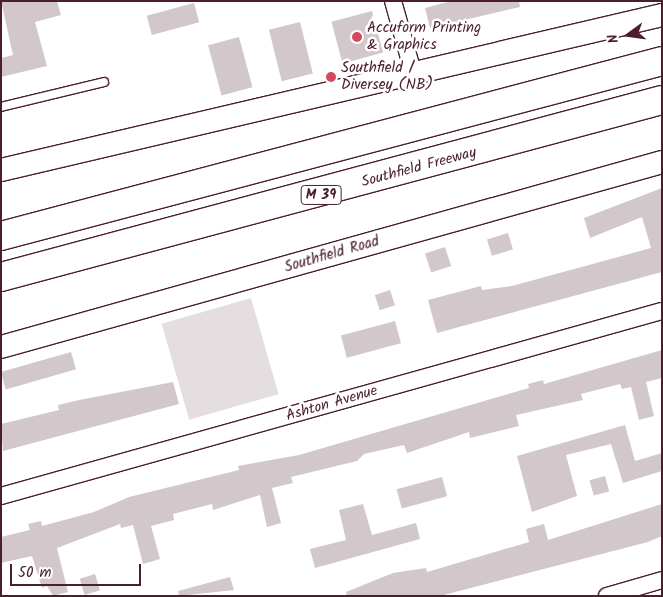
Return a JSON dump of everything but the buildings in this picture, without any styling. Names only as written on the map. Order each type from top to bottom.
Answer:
[{"type":"highway","points":[[1,236],[662,61]]},
{"type":"highway","name":"Southfield Freeway","points":[[1,277],[662,100]]},
{"type":"main road","points":[[1,170],[662,15]]},
{"type":"main road","name":"Southfield Road","points":[[1,347],[662,162]]},
{"type":"street","points":[[393,1],[413,72]]},
{"type":"street","name":"Ashton Avenue","points":[[1,496],[662,311]]},
{"type":"street","points":[[607,596],[662,580]]},
{"type":"lane","points":[[1,107],[104,82]]},
{"type":"shaded area","points":[[251,298],[279,394],[189,420],[162,324]]},
{"type":"place","name":"Accuform Printing & Graphics","points":[[357,37]]},
{"type":"place","name":"Southfield / Diversey (NB)","points":[[331,77]]}]
